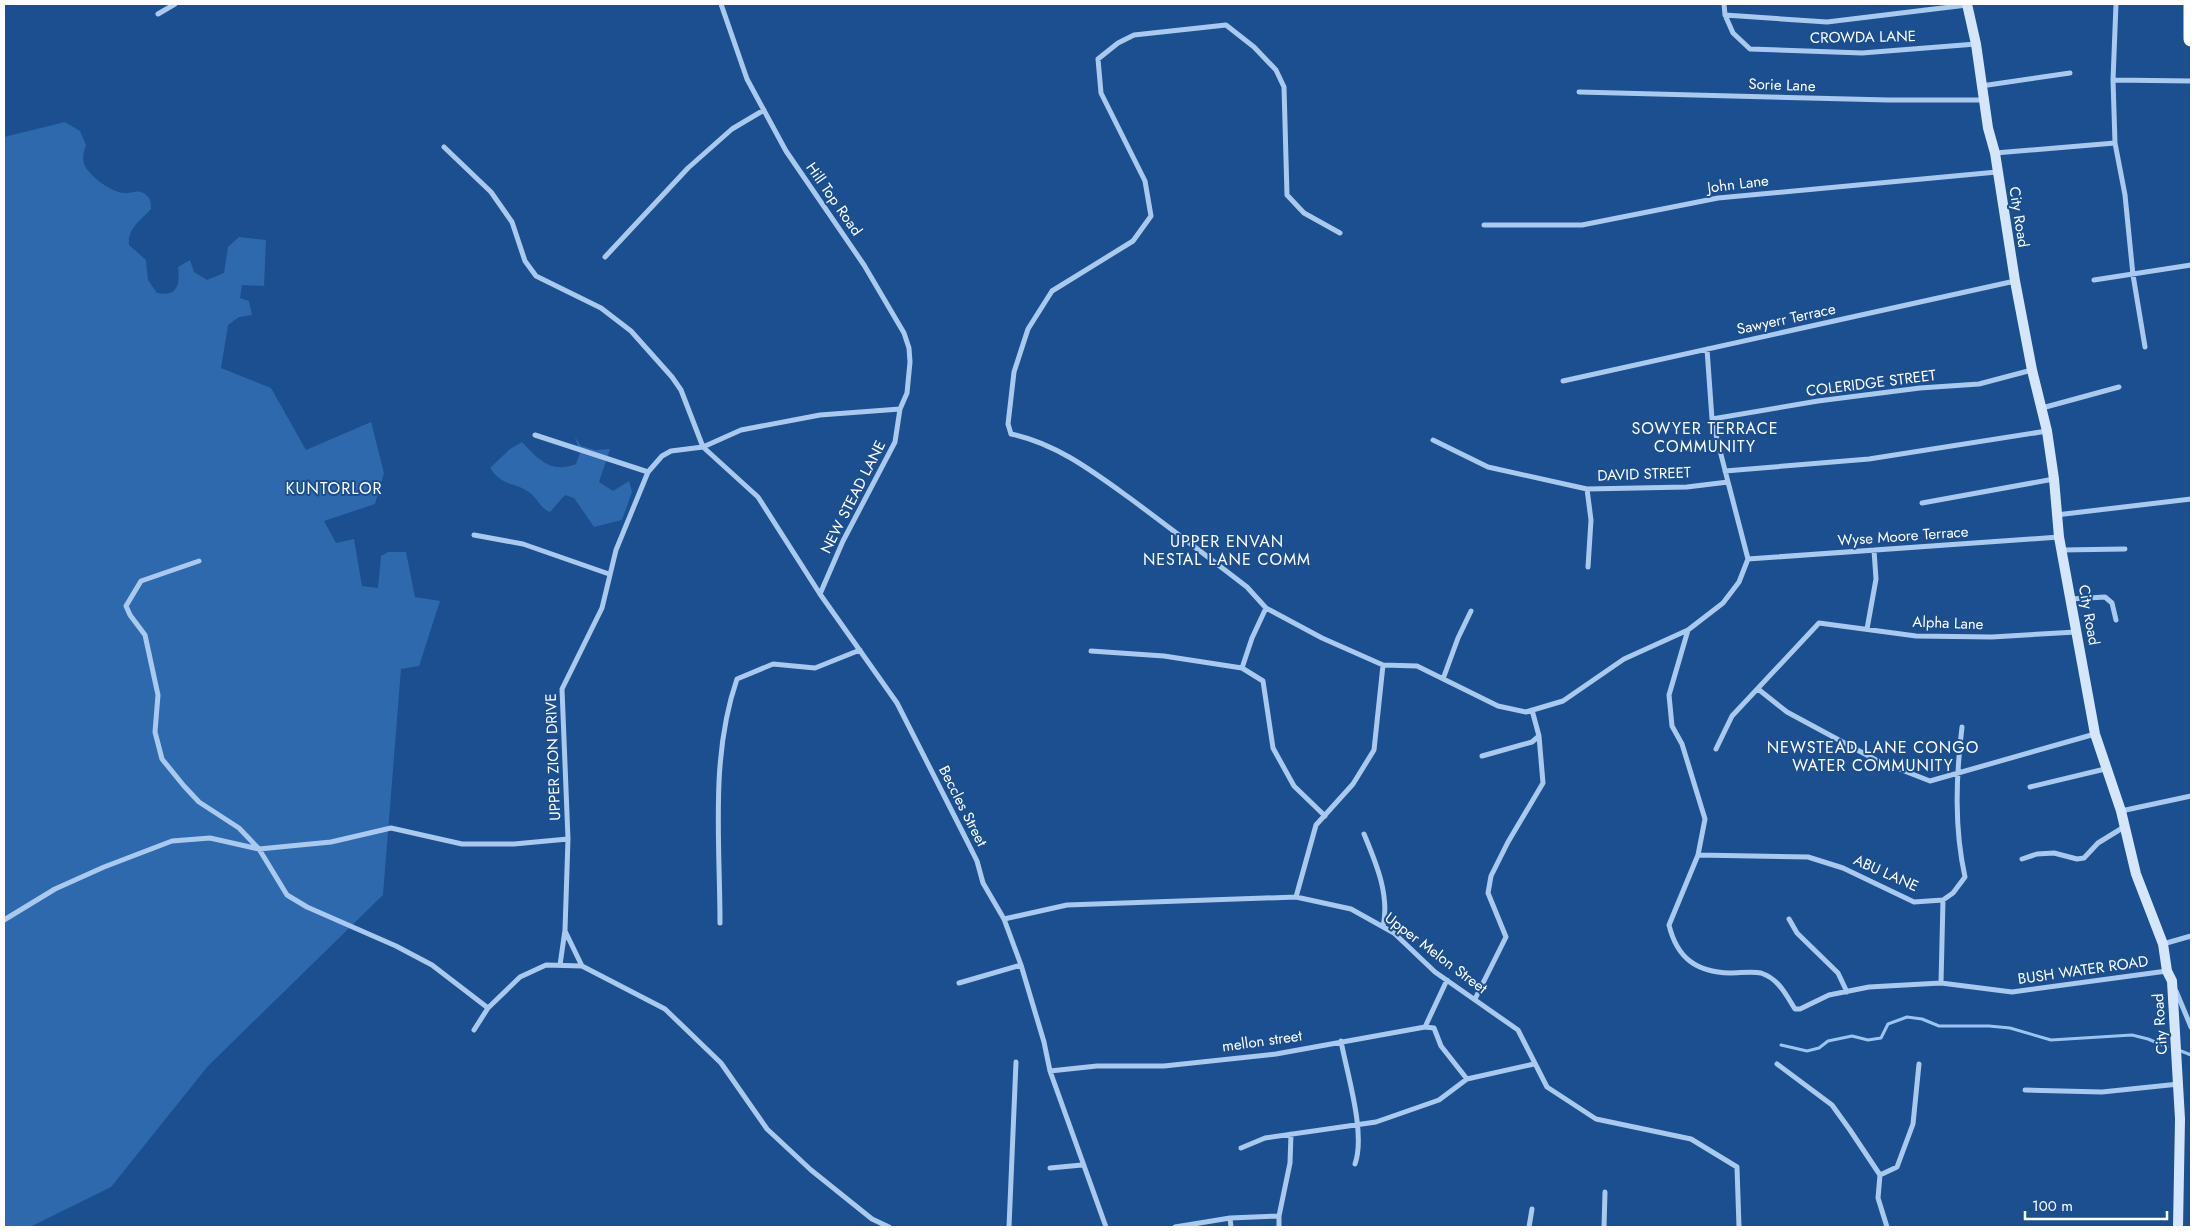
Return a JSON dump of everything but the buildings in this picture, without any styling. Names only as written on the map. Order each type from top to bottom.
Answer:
[{"type":"highway","points":[[2191,4],[2191,39]]},
{"type":"main road","name":"City Road","points":[[1967,4],[1976,44],[1988,128],[1995,153],[1996,172],[2015,280],[2032,370],[2047,431],[2054,479],[2056,515],[2095,734],[2105,769],[2121,811],[2136,874],[2163,944],[2170,976],[2179,1084],[2178,1227]]},
{"type":"street","points":[[158,14],[175,4]]},
{"type":"street","name":"Hill Top Road","points":[[721,4],[747,78],[786,152],[864,265],[904,333],[910,362],[907,392],[900,409]]},
{"type":"street","points":[[1724,4],[1724,15],[1827,22],[1967,4]]},
{"type":"street","points":[[2116,4],[2113,80],[2115,143],[2125,195],[2133,275],[2144,348]]},
{"type":"street","name":"CROWDA LANE","points":[[1724,15],[1733,33],[1750,49],[1862,53],[1976,44]]},
{"type":"street","points":[[1340,233],[1304,213],[1288,196],[1284,87],[1276,70],[1254,47],[1226,25],[1134,35],[1118,43],[1098,59],[1101,93],[1145,181],[1151,216],[1133,241],[1052,291],[1028,329],[1014,372],[1008,424],[1012,434],[1028,437],[1068,456],[1109,483],[1247,587],[1266,608],[1322,638],[1383,665],[1417,666],[1498,706],[1526,712],[1564,701],[1624,659],[1688,630],[1723,603],[1739,582],[1748,559],[1712,419],[1706,349]]},
{"type":"street","points":[[1981,86],[2070,73]]},
{"type":"street","points":[[2113,80],[2191,81]]},
{"type":"street","name":"Sorie Lane","points":[[1580,92],[1888,100],[1985,100]]},
{"type":"street","points":[[605,257],[688,168],[732,129],[764,110]]},
{"type":"street","points":[[1995,153],[2115,143]]},
{"type":"street","points":[[444,147],[491,192],[512,222],[525,261],[536,276],[601,308],[631,331],[672,377],[681,390],[703,447]]},
{"type":"street","name":"John Lane","points":[[1484,226],[1582,225],[1718,198],[1996,172]]},
{"type":"street","points":[[2094,280],[2191,265]]},
{"type":"street","name":"Sawyerr Terrace","points":[[1563,381],[2015,280]]},
{"type":"street","name":"COLERIDGE STREET","points":[[1712,419],[1818,400],[1920,388],[1979,384],[2032,370]]},
{"type":"street","points":[[2042,408],[2119,387]]},
{"type":"street","name":"UPPER ZION DRIVE","points":[[560,965],[565,930],[568,840],[562,689],[602,608],[608,590],[609,574],[616,550],[648,472],[662,456],[671,452],[703,447],[741,430],[800,418],[858,411],[900,409]]},
{"type":"street","name":"NEW STEAD LANE","points":[[820,594],[843,541],[895,442],[900,409]]},
{"type":"street","points":[[1725,471],[1869,459],[2047,431]]},
{"type":"street","points":[[535,435],[648,472]]},
{"type":"street","name":"DAVID STREET","points":[[1433,440],[1488,467],[1587,488],[1687,487],[1728,482]]},
{"type":"street","name":"Beccles Street","points":[[703,447],[758,496],[820,594],[897,703],[977,861],[984,883],[1004,919],[1021,965],[1044,1042],[1050,1071],[1082,1165],[1106,1227]]},
{"type":"street","points":[[1922,503],[2054,479]]},
{"type":"street","points":[[1587,488],[1591,520],[1588,567]]},
{"type":"street","points":[[2056,515],[2191,499]]},
{"type":"street","points":[[474,535],[523,544],[609,574]]},
{"type":"street","name":"Wyse Moore Terrace","points":[[1748,559],[2060,537]]},
{"type":"street","points":[[2062,550],[2125,549]]},
{"type":"street","points":[[1867,629],[1876,578],[1874,550]]},
{"type":"street","points":[[199,561],[141,581],[126,606],[130,615],[146,635],[158,695],[155,732],[162,759],[199,802],[239,828],[259,848],[287,895],[307,907],[396,946],[432,965],[488,1008]]},
{"type":"street","points":[[2071,599],[2106,597],[2112,603],[2116,620]]},
{"type":"street","points":[[1242,668],[1252,638],[1266,608]]},
{"type":"street","points":[[1443,679],[1458,638],[1471,611]]},
{"type":"street","name":"Alpha Lane","points":[[1758,689],[1819,623],[1916,636],[1992,637],[2077,632]]},
{"type":"street","name":"BUSH WATER ROAD","points":[[1688,630],[1670,696],[1672,726],[1682,744],[1705,819],[1698,855],[1669,925],[1678,952],[1692,964],[1727,973],[1761,973],[1779,984],[1795,1009],[1829,995],[1870,987],[1941,983],[2012,992],[2170,976]]},
{"type":"street","points":[[720,923],[719,758],[731,697],[737,679],[773,664],[815,668],[860,650]]},
{"type":"street","points":[[1091,651],[1164,656],[1242,668],[1263,681],[1273,748],[1294,786],[1324,816]]},
{"type":"street","points":[[1296,898],[1316,826],[1353,784],[1374,750],[1383,665]]},
{"type":"street","points":[[1716,749],[1732,716],[1758,689],[1787,712],[1876,760],[1930,781],[2095,734]]},
{"type":"street","points":[[1475,999],[1506,937],[1488,893],[1491,876],[1543,783],[1539,736],[1532,710]]},
{"type":"street","points":[[1941,983],[1943,900],[1953,893],[1965,877],[1959,850],[1956,775],[1962,727]]},
{"type":"street","points":[[1482,756],[1532,742],[1539,736]]},
{"type":"street","points":[[2030,787],[2105,769]]},
{"type":"street","points":[[2121,811],[2191,796]]},
{"type":"street","points":[[2022,859],[2037,854],[2054,853],[2077,859],[2084,858],[2098,843],[2125,827]]},
{"type":"street","points":[[4,920],[55,889],[104,867],[172,841],[210,838],[259,848],[331,842],[391,828],[462,844],[514,844],[568,840]]},
{"type":"street","points":[[1364,834],[1375,860],[1382,886],[1386,914],[1383,927]]},
{"type":"street","name":"ABU LANE","points":[[1698,855],[1808,857],[1843,868],[1914,902],[1943,900]]},
{"type":"street","name":"Upper Melon Street","points":[[1004,919],[1067,906],[1296,898],[1352,909],[1394,933],[1435,972],[1518,1030],[1547,1087],[1596,1119],[1691,1139],[1737,1167],[1739,1227]]},
{"type":"street","points":[[1789,919],[1797,933],[1838,973],[1847,992]]},
{"type":"street","points":[[565,930],[582,966]]},
{"type":"street","points":[[2163,944],[2191,936]]},
{"type":"street","points":[[474,1030],[488,1008],[520,977],[546,965],[582,966],[666,1009],[721,1063],[767,1129],[826,1182],[872,1219],[889,1227]]},
{"type":"street","points":[[959,983],[1021,965]]},
{"type":"street","points":[[2170,976],[2191,1027]]},
{"type":"street","points":[[1448,980],[1425,1027],[1434,1028],[1441,1046],[1467,1079]]},
{"type":"street","name":"mellon street","points":[[1050,1071],[1097,1066],[1164,1066],[1276,1054],[1425,1027]]},
{"type":"street","points":[[1340,1041],[1358,1126],[1360,1150],[1355,1164]]},
{"type":"street","points":[[1009,1227],[1016,1062]]},
{"type":"street","points":[[1241,1148],[1266,1138],[1376,1122],[1439,1100],[1467,1079],[1534,1064]]},
{"type":"street","points":[[1777,1064],[1832,1105],[1880,1175],[1878,1198],[1887,1227]]},
{"type":"street","points":[[1880,1175],[1897,1167],[1913,1124],[1918,1064]]},
{"type":"street","points":[[2025,1090],[2102,1092],[2179,1084]]},
{"type":"street","points":[[1279,1227],[1279,1216],[1290,1162],[1290,1134]]},
{"type":"street","points":[[1050,1168],[1082,1165]]},
{"type":"street","points":[[1604,1227],[1605,1192]]},
{"type":"street","points":[[1528,1227],[1532,1208]]},
{"type":"street","points":[[1175,1227],[1230,1218],[1279,1216]]},
{"type":"street","points":[[1230,1218],[1231,1227]]},
{"type":"shaded area","points":[[65,122],[80,131],[86,145],[83,156],[84,164],[95,178],[113,190],[124,193],[141,192],[150,200],[151,209],[132,229],[129,245],[146,260],[148,280],[157,293],[169,293],[176,288],[179,279],[178,267],[190,260],[194,272],[207,280],[224,273],[228,247],[239,237],[266,240],[264,286],[242,285],[240,298],[249,301],[252,315],[239,317],[228,325],[221,368],[271,388],[306,450],[371,422],[384,473],[375,504],[324,521],[336,543],[354,539],[362,586],[378,588],[381,556],[388,552],[406,552],[415,597],[440,601],[419,666],[401,669],[383,895],[208,1066],[111,1187],[30,1227],[4,1227],[4,137]]},
{"type":"shaded area","points":[[575,437],[581,446],[595,450],[610,449],[599,482],[613,491],[629,481],[632,492],[622,520],[594,527],[574,498],[565,495],[550,512],[525,489],[500,479],[490,468],[510,449],[522,442],[540,459],[552,466],[567,467],[576,464],[580,453]]},
{"type":"waterway","points":[[1781,1045],[1807,1051],[1819,1048],[1828,1041],[1852,1036],[1868,1040],[1881,1038],[1888,1024],[1907,1017],[1922,1019],[1939,1026],[2010,1028],[2051,1040],[2132,1035],[2167,1047]]},
{"type":"waterway","points":[[2181,1051],[2191,1055]]},
{"type":"district","name":"SOWYER TERRACE COMMUNITY","points":[[1705,437]]},
{"type":"district","name":"KUNTORLOR","points":[[334,488]]},
{"type":"district","name":"UPPER ENVAN NESTAL LANE COMM","points":[[1227,550]]},
{"type":"district","name":"NEWSTEAD LANE CONGO WATER COMMUNITY","points":[[1873,756]]}]
